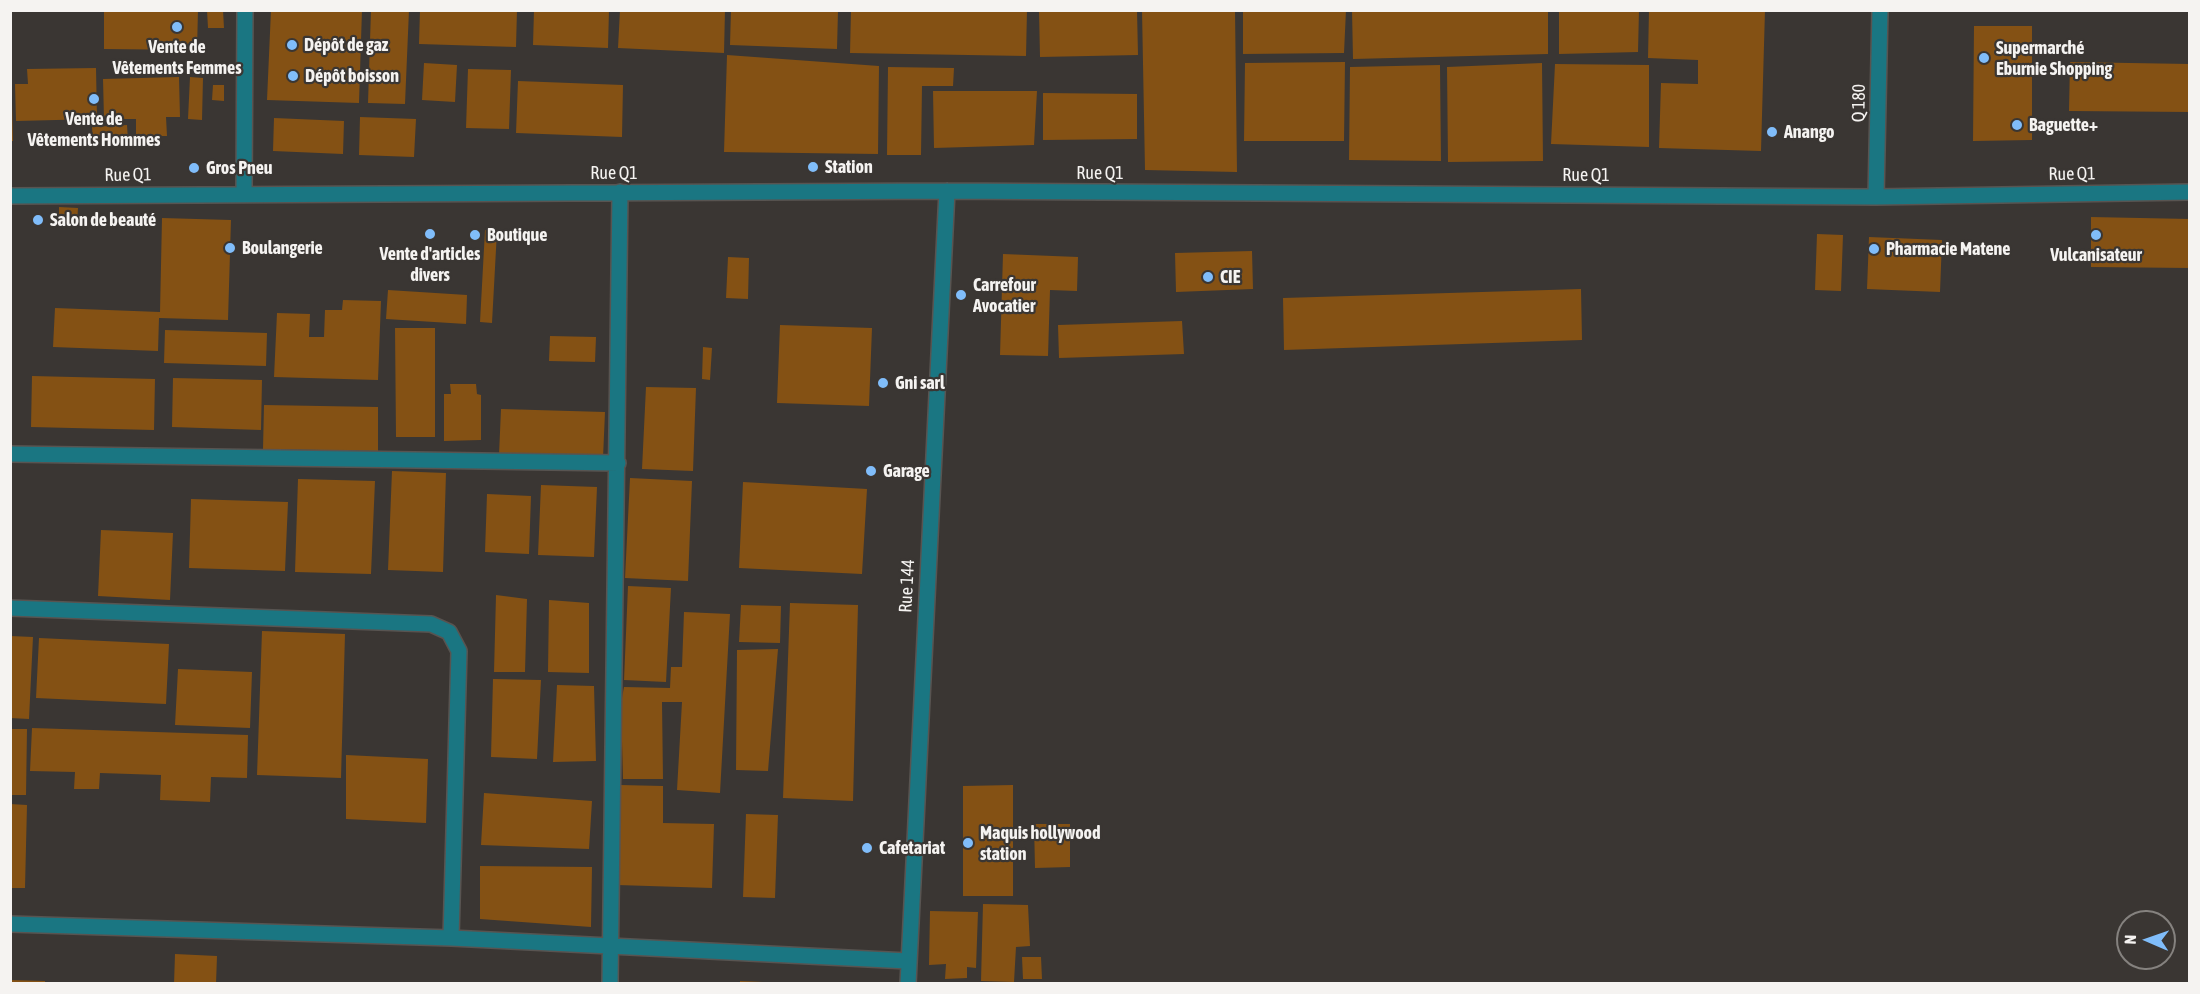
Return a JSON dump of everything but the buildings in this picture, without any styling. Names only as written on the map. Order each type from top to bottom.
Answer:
[{"type":"street","points":[[244,194],[245,10]]},
{"type":"street","name":"Q 180","points":[[1876,196],[1880,10]]},
{"type":"street","name":"Rue Q1","points":[[10,196],[947,191],[1876,196],[2190,192]]},
{"type":"street","name":"Rue 144","points":[[908,984],[947,191]]},
{"type":"street","points":[[610,984],[620,192]]},
{"type":"street","points":[[10,454],[618,463]]},
{"type":"street","points":[[10,608],[431,624],[449,632],[459,651],[451,938]]},
{"type":"street","points":[[10,924],[451,938],[908,961]]},
{"type":"place","name":"Vente de Vêtements Femmes","points":[[177,27]]},
{"type":"place","name":"Dépôt de gaz","points":[[292,45]]},
{"type":"place","name":"Supermarché Eburnie Shopping","points":[[1984,58]]},
{"type":"place","name":"Dépôt boisson","points":[[293,76]]},
{"type":"place","name":"Vente de Vêtements Hommes","points":[[94,99]]},
{"type":"place","name":"Baguette+","points":[[2017,125]]},
{"type":"place","name":"Anango","points":[[1772,132]]},
{"type":"place","name":"Station","points":[[813,167]]},
{"type":"place","name":"Gros Pneu","points":[[194,168]]},
{"type":"place","name":"Salon de beauté","points":[[38,220]]},
{"type":"place","name":"Vente d'articles divers","points":[[430,234]]},
{"type":"place","name":"Boutique","points":[[475,235]]},
{"type":"place","name":"Vulcanisateur","points":[[2096,235]]},
{"type":"place","name":"Boulangerie","points":[[230,248]]},
{"type":"place","name":"Pharmacie Matene","points":[[1874,249]]},
{"type":"place","name":"CIE","points":[[1208,277]]},
{"type":"place","name":"Carrefour Avocatier","points":[[961,295]]},
{"type":"place","name":"Gni sarl","points":[[883,383]]},
{"type":"place","name":"Garage","points":[[871,471]]},
{"type":"place","name":"Maquis hollywood station","points":[[968,843]]},
{"type":"place","name":"Cafetariat","points":[[867,848]]}]
